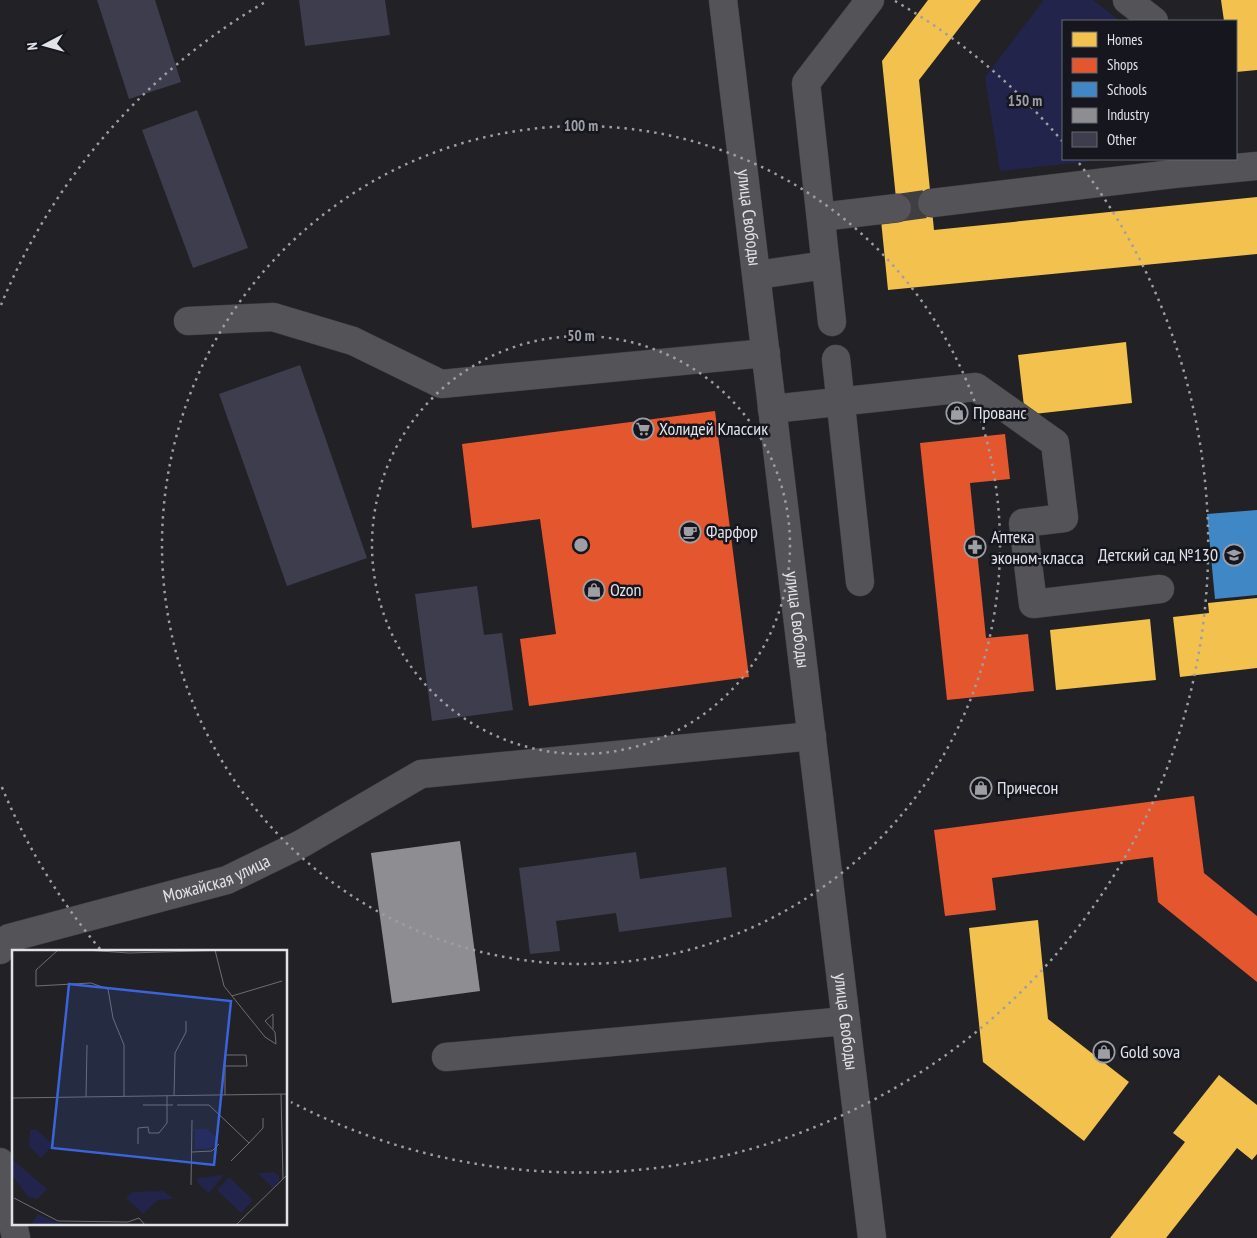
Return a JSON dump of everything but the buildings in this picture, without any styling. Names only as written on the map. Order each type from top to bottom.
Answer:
[{"type":"street","name":"улица Свободы","points":[[723,0],[872,1238]]},
{"type":"street","points":[[832,322],[806,83],[870,0]]},
{"type":"street","points":[[1127,0],[1153,20]]},
{"type":"street","points":[[932,203],[1172,166],[1257,166]]},
{"type":"street","points":[[821,217],[896,208]]},
{"type":"street","points":[[756,275],[826,265]]},
{"type":"street","points":[[188,321],[273,317],[353,341],[441,384],[766,353]]},
{"type":"street","points":[[836,359],[860,582]]},
{"type":"street","points":[[772,409],[976,387],[1055,443],[1064,518],[1023,523],[1033,604],[1160,589]]},
{"type":"street","name":"Можайская улица","points":[[0,950],[9,938],[227,880],[301,844],[421,774],[812,736]]},
{"type":"street","points":[[446,1057],[846,1021]]},
{"type":"street","points":[[0,1162],[12,1219]]},
{"type":"shaded area","points":[[1044,0],[1093,0],[1119,20],[1062,20],[1062,160],[1101,160],[1000,171],[985,77]]},
{"type":"tunnel","points":[[897,208],[932,203]]},
{"type":"place","name":"Прованс","points":[[957,413]]},
{"type":"place","name":"Холидей Классик","points":[[643,429]]},
{"type":"place","name":"Фарфор","points":[[690,532]]},
{"type":"place","name":"Аптека эконом-класса","points":[[975,547]]},
{"type":"place","name":"Детский сад №130","points":[[1234,555]]},
{"type":"place","name":"Ozon","points":[[594,590]]},
{"type":"place","name":"Причесон","points":[[981,788]]},
{"type":"place","name":"Gold sova","points":[[1104,1052]]}]
